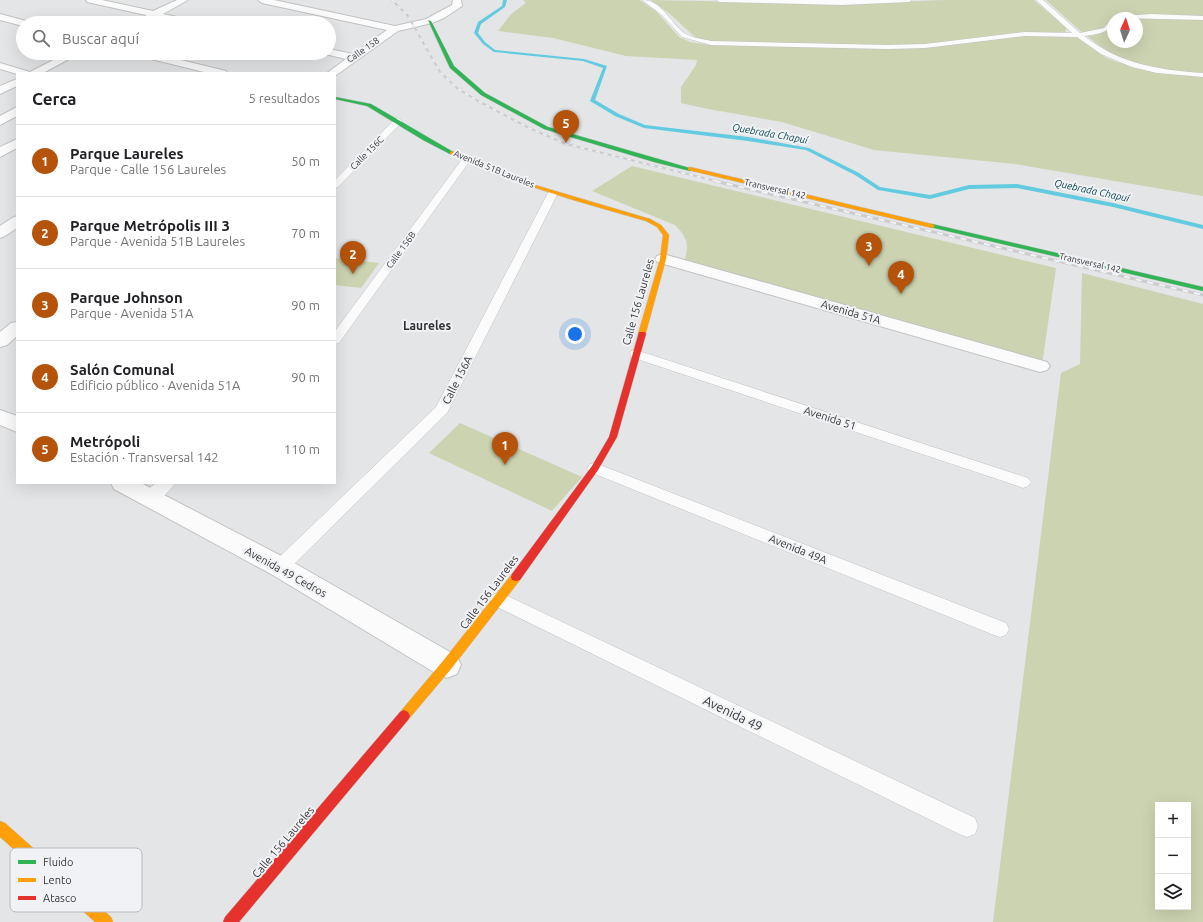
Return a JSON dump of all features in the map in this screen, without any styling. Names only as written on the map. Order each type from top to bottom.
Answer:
[{"type":"street","points":[[90,0],[163,16]]},
{"type":"street","points":[[150,16],[184,0]]},
{"type":"street","points":[[262,0],[395,28],[429,21],[450,12],[457,6],[458,0]]},
{"type":"street","points":[[0,17],[16,21]]},
{"type":"street","name":"Transversal 142","points":[[429,21],[452,67],[483,94],[546,128],[656,161],[1203,289]]},
{"type":"street","name":"Calle 158","points":[[333,72],[395,28]]},
{"type":"street","points":[[336,53],[353,57]]},
{"type":"street","points":[[37,72],[61,60]]},
{"type":"street","points":[[168,60],[218,72]]},
{"type":"street","points":[[0,66],[21,72]]},
{"type":"street","points":[[0,93],[16,83]]},
{"type":"street","points":[[0,93],[12,96]]},
{"type":"street","name":"Avenida 51B Laureles","points":[[336,98],[369,105],[398,121],[425,139],[466,160],[553,192],[648,220],[659,226]]},
{"type":"street","points":[[0,153],[16,113]]},
{"type":"street","points":[[0,233],[16,222]]},
{"type":"street","name":"Calle 156 Laureles","points":[[230,922],[448,665],[499,600],[595,468],[613,437],[663,258],[666,235],[659,226]]},
{"type":"street","name":"Avenida 51A","points":[[663,258],[1040,366]]},
{"type":"street","points":[[0,340],[16,328]]},
{"type":"street","points":[[0,417],[16,425]]},
{"type":"street","name":"Avenida 49 Cedros","points":[[127,484],[157,490],[280,567],[448,665]]},
{"type":"street","points":[[2,833],[20,848]]},
{"type":"street","points":[[94,912],[106,922]]},
{"type":"lane","points":[[645,0],[664,14],[684,36],[711,43],[888,47],[925,46],[1025,34],[1079,35],[1093,33],[1107,28]]},
{"type":"lane","points":[[719,0],[842,3],[909,0]]},
{"type":"lane","points":[[1039,0],[1079,35],[1115,59],[1153,69],[1203,75]]},
{"type":"lane","points":[[1143,17],[1203,18]]},
{"type":"lane","name":"Calle 156C","points":[[336,184],[398,121]]},
{"type":"lane","name":"Calle 156B","points":[[336,339],[466,160]]},
{"type":"lane","name":"Calle 156A","points":[[280,567],[442,410],[553,192]]},
{"type":"lane","name":"Avenida 51","points":[[636,354],[1023,482]]},
{"type":"lane","name":"Avenida 49A","points":[[595,468],[1000,629]]},
{"type":"lane","name":"Avenida 49","points":[[499,600],[967,826]]},
{"type":"green space","points":[[523,0],[639,0],[656,11],[679,37],[690,42],[710,45],[886,49],[933,47],[984,39],[1025,36],[1060,36],[1079,38],[1106,58],[1120,63],[1149,70],[1203,77],[1203,196],[1015,164],[874,150],[782,122],[681,103],[681,87],[696,65],[697,60],[626,56],[553,38],[498,31],[511,14],[526,3]]},
{"type":"green space","points":[[650,0],[846,4],[943,0],[1034,0],[1067,28],[1065,32],[1057,33],[1022,33],[926,44],[888,45],[713,42],[696,38],[670,14]]},
{"type":"green space","points":[[1046,0],[1203,0],[1203,73],[1166,70],[1130,62],[1107,51],[1075,26]]},
{"type":"green space","points":[[632,166],[1056,268],[1042,365],[684,263],[687,251],[687,242],[675,225],[592,191]]},
{"type":"green space","points":[[336,258],[379,263],[361,288],[336,285]]},
{"type":"green space","points":[[1082,273],[1203,304],[1203,922],[993,922],[1061,373],[1080,364]]},
{"type":"green space","points":[[460,423],[582,477],[552,511],[429,453]]},
{"type":"waterway","name":"Quebrada Chapuí","points":[[505,0],[504,6],[479,23],[476,33],[484,43],[494,51],[584,60],[605,67],[592,101],[617,115],[644,126],[748,139],[807,149],[857,174],[878,188],[930,197],[969,187],[1017,186],[1113,205],[1203,227]]},
{"type":"railway","points":[[392,0],[408,16],[440,72],[458,89],[478,101],[529,128],[566,144],[720,182]]},
{"type":"railway","points":[[715,181],[1203,295]]},
{"type":"traffic: fast","points":[[429,21],[452,67],[483,94],[546,128],[656,161],[690,169]]},
{"type":"traffic: fast","points":[[336,98],[369,105],[425,139],[452,153]]},
{"type":"traffic: fast","points":[[932,226],[1203,289]]},
{"type":"traffic: slow","points":[[452,153],[523,183],[648,220],[659,226],[666,235],[663,259],[642,334]]},
{"type":"traffic: slow","points":[[690,169],[932,226]]},
{"type":"traffic: slow","points":[[404,716],[447,665],[516,577]]},
{"type":"traffic: slow","points":[[0,828],[23,848]]},
{"type":"traffic: slow","points":[[95,912],[106,922]]},
{"type":"traffic: jam","points":[[516,577],[595,468],[613,437],[642,334]]},
{"type":"traffic: jam","points":[[230,922],[404,716]]},
{"type":"place","name":"Metrópoli","points":[[566,143]]},
{"type":"place","name":"Parque Johnson","points":[[869,266]]},
{"type":"place","name":"Parque Metrópolis III 3","points":[[353,274]]},
{"type":"place","name":"Salón Comunal","points":[[901,294]]},
{"type":"place","name":"Parque Laureles","points":[[505,465]]},
{"type":"district","name":"Laureles","points":[[427,326]]}]
